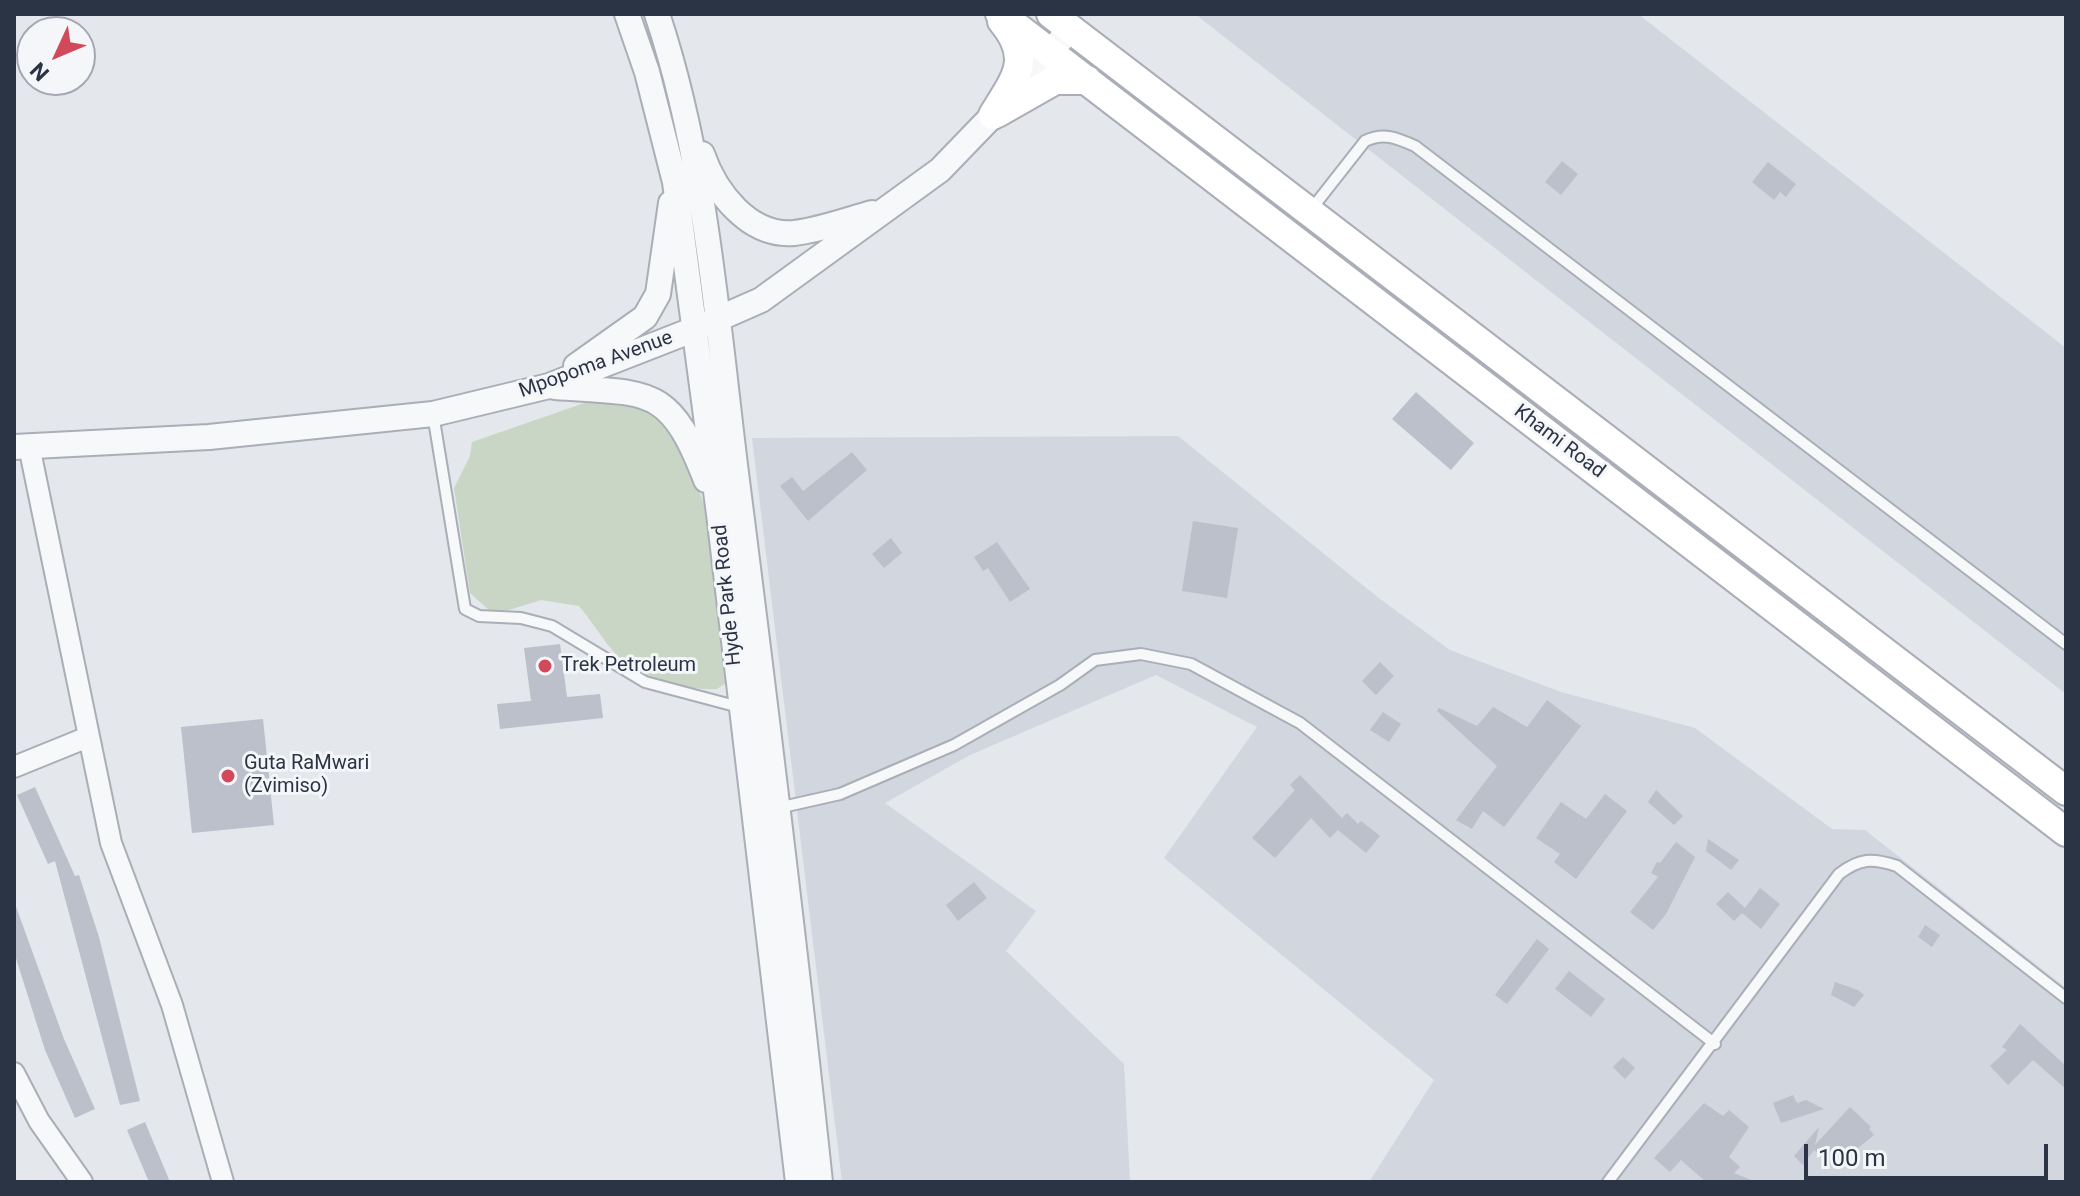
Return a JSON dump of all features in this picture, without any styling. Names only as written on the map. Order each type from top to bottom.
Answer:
[{"type":"main road","name":"Khami Road","points":[[997,14],[1052,52],[2066,832]]},
{"type":"main road","points":[[993,115],[1014,80],[1020,59],[1017,39],[997,14]]},
{"type":"main road","name":"Khami Road","points":[[1065,21],[1309,213],[2066,791]]},
{"type":"main road","points":[[993,115],[1055,80],[1087,80]]},
{"type":"street","name":"Hyde Park Road","points":[[627,14],[647,72],[706,324],[719,514],[798,1182]]},
{"type":"street","name":"Hyde Park Road","points":[[657,14],[679,92],[706,324],[779,808],[820,1182]]},
{"type":"street","name":"Mpopoma Avenue","points":[[22,446],[209,437],[433,414],[549,386],[706,324],[772,293],[940,170],[1052,52],[1065,21]]},
{"type":"street","points":[[679,92],[710,179],[723,199],[773,232],[794,233],[885,209]]},
{"type":"street","points":[[549,386],[645,317],[658,294],[675,182]]},
{"type":"street","points":[[549,386],[633,392],[663,405],[683,426],[719,514]]},
{"type":"street","points":[[22,446],[111,843],[172,1005],[223,1182]]},
{"type":"street","points":[[14,767],[88,737]]},
{"type":"street","points":[[14,1073],[39,1121],[82,1182]]},
{"type":"lane","points":[[1309,213],[1365,141],[1377,136],[1392,136],[1415,146],[2066,644]]},
{"type":"lane","points":[[433,414],[465,609],[479,616],[521,618],[552,626],[645,682],[740,707]]},
{"type":"lane","points":[[753,808],[779,808],[840,794],[954,745],[1060,685],[1095,660],[1141,654],[1191,664],[1300,723],[1715,1044]]},
{"type":"lane","points":[[1608,1182],[1715,1044],[1839,874],[1857,860],[1875,859],[1897,866],[2066,998]]},
{"type":"shaded area","points":[[1195,14],[1638,14],[2066,348],[2066,694]]},
{"type":"shaded area","points":[[1178,436],[1380,599],[1450,650],[1561,692],[1695,728],[1832,829],[1865,830],[2066,988],[2066,1182],[1369,1182],[1434,1080],[1164,858],[1257,727],[1156,675],[970,755],[885,803],[1036,911],[1006,951],[1124,1064],[1130,1182],[842,1182],[752,438]]},
{"type":"green space","points":[[628,397],[676,430],[713,528],[726,683],[717,689],[675,685],[634,668],[613,651],[579,606],[541,600],[509,610],[490,611],[470,593],[454,488],[470,456],[472,442],[596,399]]},
{"type":"building","points":[[1562,161],[1578,174],[1561,195],[1545,182]]},
{"type":"building","points":[[1768,162],[1796,184],[1786,197],[1780,192],[1774,200],[1752,182]]},
{"type":"building","points":[[1416,392],[1474,443],[1451,470],[1392,419]]},
{"type":"building","points":[[852,452],[867,470],[808,521],[780,486],[792,477],[803,491]]},
{"type":"building","points":[[1193,521],[1238,528],[1227,598],[1182,591]]},
{"type":"building","points":[[891,538],[902,553],[884,568],[872,554]]},
{"type":"building","points":[[997,542],[1030,589],[1010,602],[988,568],[983,571],[974,557]]},
{"type":"building","points":[[560,644],[567,697],[600,694],[603,718],[500,729],[497,704],[531,701],[524,648]]},
{"type":"building","points":[[1380,662],[1394,676],[1376,695],[1362,681]]},
{"type":"building","points":[[1547,700],[1581,726],[1504,827],[1483,811],[1472,829],[1456,820],[1497,766],[1437,711],[1439,708],[1477,726],[1493,707],[1527,727]]},
{"type":"building","points":[[1383,712],[1401,724],[1389,742],[1370,730]]},
{"type":"building","name":"Guta RaMwari (Zvimiso)","points":[[263,719],[274,825],[192,833],[181,727]]},
{"type":"building","points":[[1300,775],[1342,818],[1347,813],[1358,824],[1361,821],[1380,836],[1366,853],[1338,830],[1330,838],[1311,818],[1275,858],[1252,838],[1295,790],[1290,785]]},
{"type":"building","points":[[35,787],[75,876],[79,875],[99,937],[140,1101],[120,1105],[55,861],[48,864],[17,795]]},
{"type":"building","points":[[1656,790],[1683,816],[1674,825],[1648,802]]},
{"type":"building","points":[[1605,794],[1627,811],[1576,879],[1554,862],[1560,854],[1536,838],[1561,802],[1586,819]]},
{"type":"building","points":[[1708,839],[1739,860],[1731,870],[1706,851]]},
{"type":"building","points":[[1676,842],[1695,857],[1666,914],[1653,930],[1630,912],[1658,877],[1651,873],[1657,862],[1660,863]]},
{"type":"building","points":[[974,882],[987,898],[958,921],[946,905]]},
{"type":"building","points":[[1760,888],[1780,904],[1761,929],[1742,913],[1734,921],[1716,904],[1728,892],[1745,908]]},
{"type":"building","points":[[14,901],[64,1039],[95,1109],[75,1118],[45,1050],[14,952]]},
{"type":"building","points":[[1925,925],[1940,935],[1932,947],[1918,937]]},
{"type":"building","points":[[1537,939],[1549,949],[1507,1004],[1495,995]]},
{"type":"building","points":[[1569,971],[1605,999],[1591,1017],[1555,989]]},
{"type":"building","points":[[1835,982],[1864,995],[1854,1007],[1831,995]]},
{"type":"building","points":[[2020,1024],[2066,1066],[2066,1089],[2033,1060],[2008,1085],[1990,1066],[2007,1050],[2002,1047]]},
{"type":"building","points":[[1623,1057],[1635,1068],[1625,1079],[1613,1067]]},
{"type":"building","points":[[1793,1095],[1797,1103],[1806,1100],[1824,1109],[1781,1123],[1773,1103]]},
{"type":"building","points":[[1704,1103],[1723,1116],[1729,1110],[1749,1127],[1729,1157],[1740,1167],[1734,1173],[1756,1182],[1706,1182],[1681,1160],[1670,1172],[1654,1158]]},
{"type":"building","points":[[1850,1107],[1871,1127],[1869,1129],[1874,1135],[1848,1156],[1844,1151],[1831,1165],[1814,1150],[1803,1165],[1794,1156],[1819,1127],[1815,1145]]},
{"type":"building","points":[[145,1122],[170,1182],[149,1182],[127,1130]]},
{"type":"place","name":"Trek Petroleum","points":[[545,666]]},
{"type":"place","name":"Guta RaMwari (Zvimiso)","points":[[228,776]]}]
